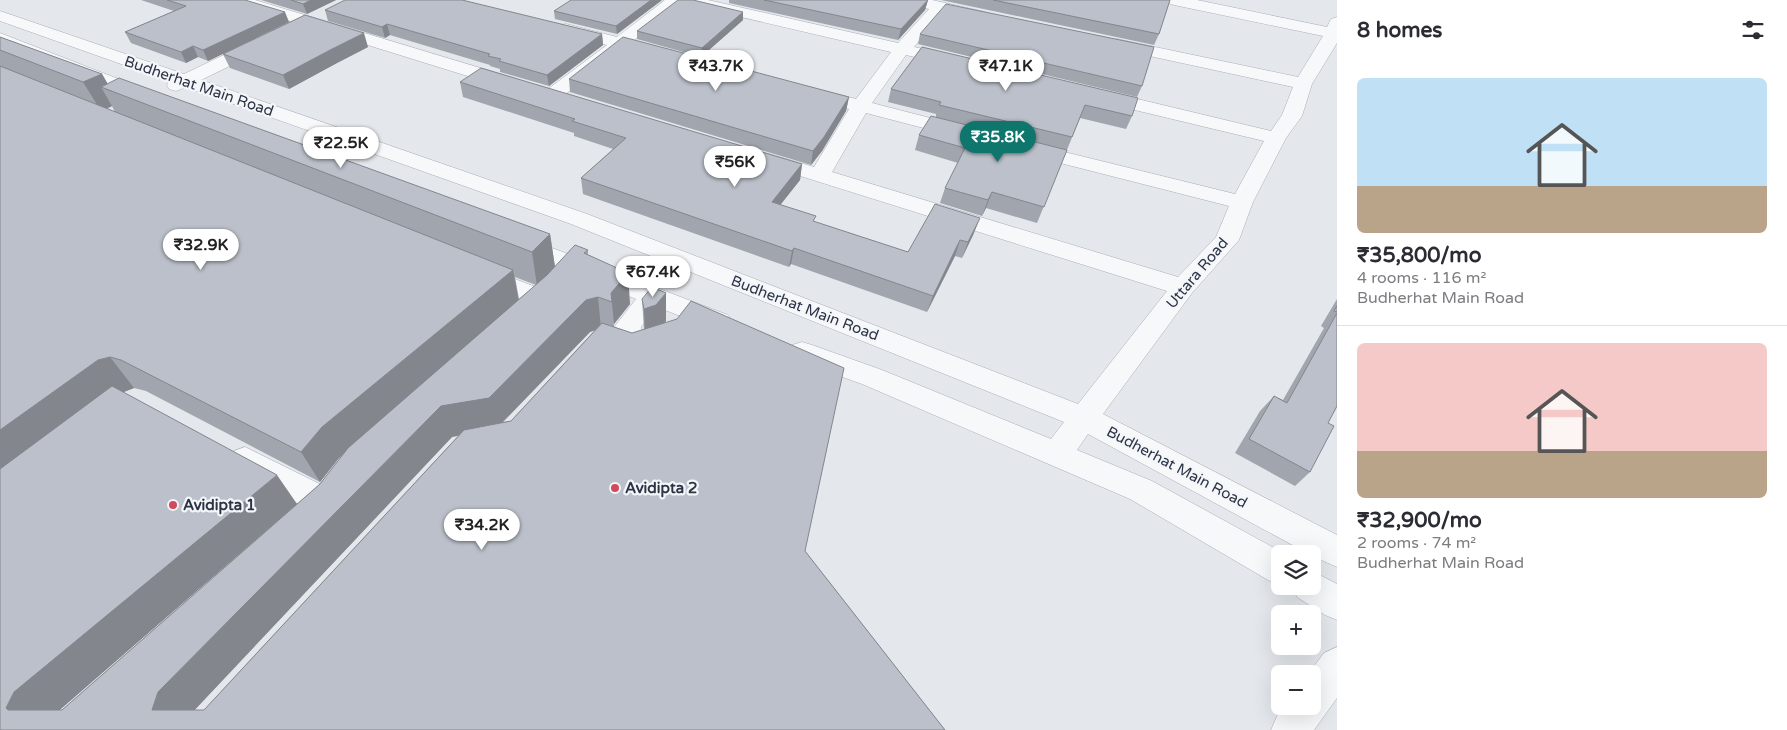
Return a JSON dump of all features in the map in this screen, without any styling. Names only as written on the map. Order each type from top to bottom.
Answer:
[{"type":"street","points":[[238,0],[318,17],[561,98],[620,42],[675,0]]},
{"type":"street","points":[[687,0],[970,64]]},
{"type":"street","points":[[910,0],[998,19]]},
{"type":"street","points":[[1174,0],[1335,28]]},
{"type":"street","points":[[820,175],[860,107],[903,48],[940,6]]},
{"type":"street","name":"Budherhat Main Road","points":[[0,16],[579,219],[1084,418],[1337,552]]},
{"type":"street","points":[[147,97],[185,81],[318,17]]},
{"type":"street","points":[[544,23],[668,55]]},
{"type":"street","name":"Uttara Road","points":[[1056,455],[1183,287],[1227,240],[1242,202],[1276,138],[1292,116],[1303,84],[1335,28]]},
{"type":"street","name":"Budherhat Main Road","points":[[0,38],[173,108]]},
{"type":"street","points":[[1103,41],[1303,84]]},
{"type":"street","points":[[793,89],[975,136]]},
{"type":"street","points":[[1085,92],[1276,138]]},
{"type":"street","points":[[1013,145],[1242,202]]},
{"type":"street","points":[[746,153],[1183,287]]},
{"type":"street","points":[[501,235],[689,311],[744,331]]},
{"type":"street","points":[[506,332],[542,299],[574,263]]},
{"type":"street","points":[[460,265],[542,299]]},
{"type":"street","points":[[652,296],[628,326],[655,344]]},
{"type":"street","points":[[600,340],[655,344],[689,311]]},
{"type":"street","points":[[780,344],[872,378],[1141,490],[1271,564]]},
{"type":"street","points":[[221,447],[333,492],[303,522]]},
{"type":"street","points":[[1321,593],[1337,603]]},
{"type":"street","points":[[1321,688],[1337,666]]},
{"type":"street","points":[[1291,730],[1302,715]]},
{"type":"building","points":[[167,0],[245,0],[285,12],[203,50],[193,46],[181,52],[125,32],[186,6]]},
{"type":"building","points":[[291,0],[311,0],[303,4]]},
{"type":"building","points":[[345,0],[462,0],[602,34],[547,75],[499,61],[501,59],[488,56],[490,54],[387,24],[382,27],[325,10]]},
{"type":"building","points":[[571,0],[651,0],[616,26],[554,11]]},
{"type":"building","points":[[678,0],[693,0],[743,12],[702,48],[637,31]]},
{"type":"building","points":[[764,0],[928,0],[901,29]]},
{"type":"building","points":[[993,0],[1170,0],[1159,34]]},
{"type":"building","points":[[946,4],[1154,47],[1142,86],[920,34]]},
{"type":"building","points":[[305,15],[364,33],[283,75],[223,54]]},
{"type":"building","points":[[0,37],[102,74],[83,82],[0,50]]},
{"type":"building","points":[[623,37],[849,97],[813,151],[569,79]]},
{"type":"building","points":[[922,47],[1138,98],[1132,116],[1085,105],[1072,137],[939,105],[941,102],[891,89]]},
{"type":"building","points":[[0,66],[513,270],[322,427],[301,452],[121,360],[110,357],[98,360],[0,430]]},
{"type":"building","points":[[481,68],[802,164],[772,202],[816,216],[813,221],[908,252],[935,204],[980,218],[968,242],[960,240],[933,296],[794,248],[792,251],[581,178],[626,138],[572,121],[575,119],[460,82]]},
{"type":"building","points":[[119,78],[550,234],[532,252],[101,87]]},
{"type":"building","points":[[931,116],[1067,150],[1044,207],[992,192],[988,200],[945,188],[965,148],[919,135]]},
{"type":"building","name":"Avidipta 2","points":[[575,245],[588,250],[584,253],[628,273],[611,293],[612,302],[598,297],[586,300],[489,398],[441,406],[158,692],[152,710],[204,710],[464,430],[511,421],[602,323],[632,333],[677,319],[691,301],[844,368],[805,551],[945,730],[0,730],[0,469],[112,386],[277,475],[14,692],[6,708],[8,710],[62,710],[320,484],[348,448],[547,275]]},
{"type":"building","points":[[652,287],[666,293],[656,305],[644,309],[642,299]]},
{"type":"building","points":[[1337,313],[1337,406],[1328,423],[1334,426],[1310,472],[1249,439],[1274,396],[1287,403]]},
{"type":"place","name":"Avidipta 2","points":[[615,488]]},
{"type":"place","name":"Avidipta 1","points":[[173,505]]}]
